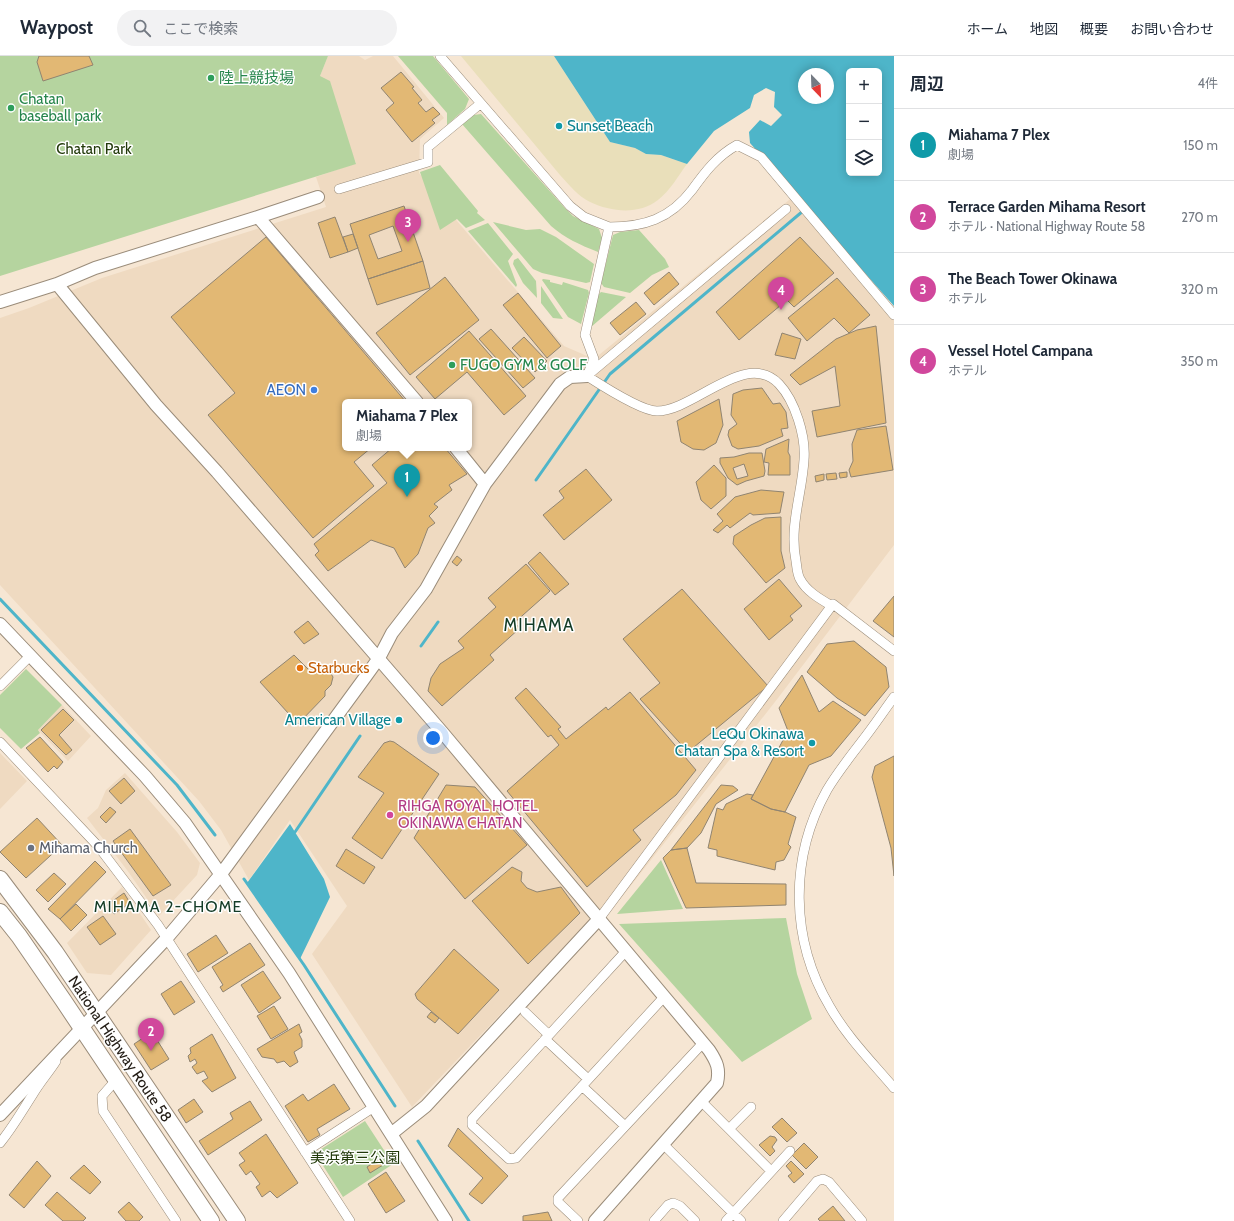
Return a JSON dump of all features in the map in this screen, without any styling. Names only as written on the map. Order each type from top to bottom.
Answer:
[{"type":"highway","name":"National Highway Route 58","points":[[0,879],[34,922],[237,1221]]},
{"type":"highway","name":"National Highway Route 58","points":[[0,912],[24,942],[211,1221]]},
{"type":"street","points":[[440,56],[480,104],[570,206],[584,217],[609,227],[632,227],[664,216],[678,206],[706,169],[725,152],[737,145],[761,157],[894,315]]},
{"type":"street","points":[[339,190],[428,162],[428,147],[480,104]]},
{"type":"street","points":[[0,302],[57,284],[95,268],[318,197]]},
{"type":"street","points":[[587,376],[786,208]]},
{"type":"street","points":[[258,217],[413,399]]},
{"type":"street","points":[[587,376],[594,359],[586,335],[609,227]]},
{"type":"street","points":[[57,284],[156,405],[379,658],[703,1043],[717,1062],[719,1071],[717,1083],[595,1221]]},
{"type":"street","points":[[0,1115],[166,939],[221,874],[379,658],[392,633],[426,589],[485,484],[560,384],[570,377],[587,376],[618,396],[655,411],[679,406],[740,374],[755,373],[767,376],[778,383],[795,408],[800,423],[805,459],[796,508],[793,549],[799,579],[814,596],[832,606],[894,651]]},
{"type":"street","points":[[458,451],[485,484]]},
{"type":"street","points":[[832,606],[894,657]]},
{"type":"street","points":[[391,1134],[426,1106],[599,919],[832,606]]},
{"type":"street","points":[[0,624],[168,801],[221,874],[289,973],[446,1221]]},
{"type":"street","points":[[0,686],[30,656]]},
{"type":"street","points":[[894,697],[832,782],[814,816],[802,855],[799,885],[799,906],[806,950],[813,974],[823,994],[844,1028],[894,1088]]},
{"type":"street","points":[[874,725],[880,722],[894,704]]},
{"type":"street","points":[[0,742],[98,846],[166,939],[350,1221]]},
{"type":"street","points":[[626,951],[472,1119],[472,1125],[509,1158],[516,1158],[664,997]]},
{"type":"street","points":[[525,1012],[585,1083],[625,1126]]},
{"type":"street","points":[[578,1221],[558,1202],[558,1198],[703,1043]]},
{"type":"street","points":[[0,1142],[14,1126],[62,1049]]},
{"type":"street","points":[[116,1080],[102,1096],[103,1111],[176,1221]]},
{"type":"street","points":[[702,1101],[771,1171]]},
{"type":"street","points":[[305,1152],[374,1107]]},
{"type":"street","points":[[729,1129],[751,1107]]},
{"type":"street","points":[[663,1144],[741,1221]]},
{"type":"street","points":[[726,1221],[790,1152]]},
{"type":"street","points":[[783,1221],[817,1181],[823,1179],[828,1182],[862,1221]]},
{"type":"street","points":[[654,1221],[668,1205],[673,1203],[680,1206],[695,1221]]},
{"type":"shaded area","name":"American Village","points":[[328,56],[359,56],[365,60],[373,56],[393,56],[444,118],[420,139],[419,173],[457,221],[564,346],[594,359],[794,196],[894,314],[894,545],[778,698],[607,916],[599,909],[599,919],[536,977],[412,1107],[312,954],[347,906],[290,820],[249,880],[221,830],[199,801],[0,585],[0,318],[29,308],[102,278],[326,207],[316,177],[356,163],[320,76]]},
{"type":"shaded area","points":[[62,705],[91,736],[68,761],[38,730]]},
{"type":"shaded area","points":[[0,753],[27,781],[0,809]]},
{"type":"shaded area","points":[[125,773],[177,832],[200,863],[197,875],[159,916],[127,870],[87,818],[98,808],[106,790]]},
{"type":"shaded area","points":[[122,887],[151,930],[111,975],[87,973],[67,943]]},
{"type":"green space","name":"Chatan Park","points":[[0,56],[328,56],[320,76],[330,81],[356,164],[0,276]]},
{"type":"green space","points":[[398,56],[433,56],[469,99],[465,109],[447,125],[447,113]]},
{"type":"green space","points":[[481,114],[573,216],[599,229],[602,238],[598,252],[573,241],[551,226],[462,124],[474,115]]},
{"type":"green space","points":[[440,165],[478,211],[477,213],[485,220],[466,228],[457,219],[440,230],[420,172]]},
{"type":"green space","points":[[493,222],[526,230],[540,229],[556,237],[594,264],[590,282],[586,283],[542,273],[533,269]]},
{"type":"green space","points":[[488,223],[513,254],[508,261],[517,285],[516,287],[468,231]]},
{"type":"green space","points":[[639,230],[665,259],[669,267],[652,275],[630,293],[604,287],[601,283],[613,235],[620,232]]},
{"type":"green space","points":[[518,258],[536,281],[537,298],[523,283],[513,264],[514,260]]},
{"type":"green space","points":[[543,279],[562,285],[563,282],[588,290],[589,293],[581,324],[568,317],[542,280]]},
{"type":"green space","points":[[541,286],[563,319],[553,318],[541,303]]},
{"type":"green space","points":[[601,292],[626,297],[591,327],[598,295]]},
{"type":"green space","points":[[26,669],[62,705],[38,730],[40,733],[21,749],[0,728],[0,695]]},
{"type":"green space","points":[[661,860],[683,909],[617,914]]},
{"type":"green space","points":[[786,918],[797,974],[812,1019],[742,1062],[619,924]]},
{"type":"green space","name":"美浜第三公園","points":[[365,1121],[393,1164],[343,1197],[315,1153]]},
{"type":"sand","name":"Sunset Beach","points":[[461,56],[554,56],[610,142],[635,148],[646,154],[661,155],[687,164],[670,188],[658,200],[650,205],[634,210],[616,210],[590,202],[570,186],[560,175]]},
{"type":"water","points":[[554,56],[894,56],[894,306],[750,143],[749,132],[760,120],[771,126],[782,115],[774,107],[775,92],[766,88],[754,95],[750,108],[714,131],[687,164],[661,155],[646,154],[635,148],[610,142]]},
{"type":"water","points":[[290,824],[324,879],[330,897],[300,959],[247,883]]},
{"type":"building","points":[[39,56],[89,56],[93,65],[43,81],[37,62]]},
{"type":"building","points":[[401,72],[414,87],[412,88],[422,100],[418,103],[426,112],[433,107],[440,114],[432,120],[435,123],[412,142],[386,110],[394,103],[381,88]]},
{"type":"building","points":[[404,206],[423,261],[368,279],[350,224]],"holes":[[[393,226],[402,251],[378,259],[369,235]]]},
{"type":"building","points":[[335,217],[348,252],[330,258],[318,223]]},
{"type":"building","points":[[353,234],[358,248],[348,252],[343,237]]},
{"type":"building","name":"AEON","points":[[266,237],[403,399],[342,399],[342,451],[367,451],[354,462],[374,486],[313,538],[208,415],[235,393],[171,317]]},
{"type":"building","points":[[800,237],[834,273],[794,307],[787,300],[739,340],[716,312]]},
{"type":"building","points":[[423,261],[430,288],[377,305],[368,279]]},
{"type":"building","points":[[669,272],[679,284],[654,305],[644,293]]},
{"type":"building","points":[[445,277],[479,320],[410,375],[376,333]]},
{"type":"building","points":[[837,278],[870,315],[849,333],[834,318],[807,341],[788,318]]},
{"type":"building","points":[[518,293],[561,346],[547,358],[503,305]]},
{"type":"building","points":[[636,302],[646,314],[620,335],[610,323]]},
{"type":"building","points":[[876,326],[886,423],[817,437],[812,411],[840,406],[835,366],[800,385],[790,375],[836,339],[857,330]]},
{"type":"building","points":[[491,329],[535,378],[523,388],[479,339]]},
{"type":"building","points":[[469,331],[526,396],[504,415],[467,372],[435,399],[416,377]]},
{"type":"building","points":[[782,333],[801,339],[795,359],[775,355]]},
{"type":"building","points":[[524,337],[547,361],[535,372],[512,348]]},
{"type":"building","points":[[762,388],[773,404],[780,403],[786,412],[788,428],[781,429],[783,436],[759,446],[738,449],[732,446],[728,435],[729,430],[737,424],[731,415],[733,394],[743,390]]},
{"type":"building","points":[[719,399],[723,425],[716,443],[704,450],[693,449],[681,442],[677,421]]},
{"type":"building","points":[[886,426],[893,470],[851,477],[849,470],[853,461],[852,444],[857,430]]},
{"type":"building","points":[[789,439],[788,452],[790,456],[790,475],[768,475],[769,463],[764,462],[766,449]]},
{"type":"building","points":[[388,451],[448,451],[467,474],[449,485],[452,490],[434,504],[438,507],[429,516],[435,523],[428,528],[418,554],[405,568],[394,548],[371,540],[328,571],[315,555],[319,551],[314,544],[387,483],[372,465]]},
{"type":"building","points":[[749,453],[762,453],[765,471],[764,476],[737,485],[728,478],[720,463],[720,458],[734,457]]},
{"type":"building","points":[[744,464],[748,476],[737,479],[733,468]]},
{"type":"building","points":[[714,465],[726,478],[726,496],[711,509],[701,500],[696,482]]},
{"type":"building","points":[[586,469],[612,500],[564,540],[543,515],[564,498],[559,491]]},
{"type":"building","points":[[847,472],[847,477],[840,478],[839,473]]},
{"type":"building","points":[[836,473],[837,479],[827,480],[826,474]]},
{"type":"building","points":[[824,474],[824,480],[816,482],[815,476]]},
{"type":"building","points":[[761,490],[784,492],[780,513],[753,515],[750,513],[730,528],[727,525],[718,533],[713,530],[723,521],[717,514],[735,497]]},
{"type":"building","points":[[781,517],[781,551],[785,568],[766,583],[733,544],[734,536],[765,518]]},
{"type":"building","points":[[540,552],[569,584],[555,595],[528,563]]},
{"type":"building","points":[[457,556],[462,560],[457,566],[452,562]]},
{"type":"building","points":[[526,564],[550,591],[514,623],[520,628],[490,655],[494,660],[442,706],[428,691],[431,678],[440,664],[464,648],[458,641],[496,607],[488,598]]},
{"type":"building","points":[[779,579],[802,606],[790,616],[793,620],[769,640],[744,609]]},
{"type":"building","points":[[682,589],[768,686],[688,752],[640,699],[660,683],[623,639]]},
{"type":"building","points":[[894,596],[894,637],[873,621]]},
{"type":"building","points":[[308,621],[319,634],[304,644],[294,632]]},
{"type":"building","points":[[854,641],[886,667],[889,687],[865,716],[837,698],[807,672],[827,644]]},
{"type":"building","points":[[294,655],[311,672],[322,667],[327,667],[333,677],[331,685],[325,691],[325,696],[298,724],[260,682]]},
{"type":"building","name":"LeQu Okinawa Chatan Spa & Resort","points":[[802,675],[819,712],[833,701],[861,720],[831,756],[809,765],[785,812],[771,809],[751,799],[788,731],[779,708]]},
{"type":"building","points":[[526,688],[561,727],[558,729],[566,739],[606,707],[608,710],[630,692],[696,770],[676,795],[633,830],[641,840],[587,887],[507,791],[559,745],[551,735],[548,737],[515,698]]},
{"type":"building","points":[[63,709],[74,720],[59,735],[72,750],[66,755],[41,730]]},
{"type":"building","points":[[40,737],[63,762],[57,769],[54,766],[48,772],[26,748]]},
{"type":"building","name":"RIHGA ROYAL HOTEL OKINAWA CHATAN","points":[[390,741],[394,742],[439,774],[382,859],[352,838],[384,793],[358,777],[384,743]]},
{"type":"building","points":[[894,756],[894,876],[891,848],[872,777],[875,766]]},
{"type":"building","points":[[124,778],[135,791],[121,804],[109,791]]},
{"type":"building","points":[[446,785],[475,787],[527,845],[465,899],[414,838]]},
{"type":"building","points":[[721,785],[733,786],[738,790],[716,804],[701,833],[687,848],[671,850]]},
{"type":"building","points":[[747,794],[753,795],[751,799],[771,809],[785,812],[796,817],[788,844],[791,847],[784,860],[776,862],[775,870],[717,856],[717,850],[708,848],[717,808],[723,810],[726,804]]},
{"type":"building","points":[[110,807],[116,812],[106,823],[100,817]]},
{"type":"building","name":"Mihama Church","points":[[37,818],[62,845],[26,878],[0,852]]},
{"type":"building","points":[[130,829],[171,885],[153,896],[113,841]]},
{"type":"building","points":[[687,848],[696,883],[786,884],[786,905],[686,908],[663,858],[671,850]]},
{"type":"building","points":[[346,849],[375,867],[364,884],[336,866]]},
{"type":"building","points":[[95,861],[106,872],[60,919],[48,909]]},
{"type":"building","points":[[512,867],[522,872],[521,881],[527,888],[537,892],[561,887],[580,913],[528,964],[472,901]]},
{"type":"building","points":[[54,873],[66,884],[48,902],[36,890]]},
{"type":"building","points":[[124,893],[130,903],[114,914],[107,905]]},
{"type":"building","points":[[76,904],[87,915],[71,931],[60,919]]},
{"type":"building","points":[[103,916],[116,934],[100,945],[87,927]]},
{"type":"building","points":[[216,935],[228,953],[198,972],[187,954]]},
{"type":"building","points":[[250,943],[265,965],[223,992],[220,987],[223,985],[212,967]]},
{"type":"building","points":[[454,949],[499,990],[458,1034],[417,999],[415,994]]},
{"type":"building","points":[[263,971],[281,998],[259,1013],[241,985]]},
{"type":"building","points":[[181,981],[195,1002],[174,1015],[161,994]]},
{"type":"building","points":[[274,1006],[288,1029],[271,1039],[257,1016]]},
{"type":"building","points":[[431,1012],[439,1018],[435,1023],[427,1017]]},
{"type":"building","points":[[299,1024],[302,1032],[299,1034],[302,1040],[302,1047],[294,1052],[298,1062],[290,1067],[284,1061],[277,1063],[274,1059],[262,1057],[257,1049]]},
{"type":"building","points":[[152,1032],[169,1059],[151,1070],[134,1044]]},
{"type":"building","points":[[212,1034],[236,1078],[212,1092],[202,1081],[208,1078],[204,1071],[197,1074],[192,1067],[197,1063],[195,1059],[190,1062],[188,1056],[191,1053],[190,1048]]},
{"type":"building","points":[[334,1084],[350,1109],[317,1129],[320,1135],[308,1142],[285,1106],[303,1094],[308,1101]]},
{"type":"building","points":[[194,1099],[203,1112],[186,1123],[178,1110]]},
{"type":"building","points":[[250,1101],[262,1120],[208,1155],[199,1141],[233,1119],[230,1113]]},
{"type":"building","points":[[782,1118],[797,1133],[787,1142],[772,1127]]},
{"type":"building","points":[[458,1128],[508,1176],[482,1204],[469,1194],[483,1178],[448,1146]]},
{"type":"building","points":[[266,1134],[298,1183],[277,1198],[270,1191],[262,1197],[256,1187],[260,1184],[251,1171],[246,1175],[239,1165],[245,1161],[239,1153]]},
{"type":"building","points":[[770,1136],[775,1137],[777,1140],[772,1147],[775,1151],[770,1156],[759,1145]]},
{"type":"building","points":[[804,1143],[818,1157],[806,1169],[792,1155]]},
{"type":"building","points":[[379,1159],[383,1165],[370,1173],[367,1167]]},
{"type":"building","points":[[37,1161],[51,1176],[24,1208],[9,1195]]},
{"type":"building","points":[[791,1161],[804,1174],[794,1183],[788,1176],[792,1173],[786,1166]]},
{"type":"building","points":[[84,1165],[101,1182],[90,1194],[70,1178]]},
{"type":"building","points":[[386,1172],[405,1201],[386,1213],[368,1184]]},
{"type":"building","points":[[57,1192],[86,1218],[83,1221],[63,1221],[45,1205]]},
{"type":"building","points":[[129,1202],[143,1217],[139,1221],[126,1221],[118,1212]]},
{"type":"building","points":[[833,1206],[845,1221],[820,1221],[818,1219]]},
{"type":"building","points":[[548,1212],[552,1221],[523,1221],[523,1216]]},
{"type":"waterway","points":[[536,480],[610,374],[803,211]]},
{"type":"waterway","points":[[0,599],[177,785],[215,835]]},
{"type":"waterway","points":[[421,646],[438,622]]},
{"type":"waterway","points":[[295,832],[360,736]]},
{"type":"waterway","points":[[244,879],[304,965],[395,1106]]},
{"type":"waterway","points":[[418,1141],[469,1221]]},
{"type":"place","name":"陸上競技場","points":[[211,78]]},
{"type":"place","name":"Chatan baseball park","points":[[11,108]]},
{"type":"place","name":"Sunset Beach","points":[[559,126]]},
{"type":"place","name":"The Beach Tower Okinawa","points":[[408,242]]},
{"type":"place","name":"Vessel Hotel Campana","points":[[781,310]]},
{"type":"place","name":"FUGO GYM & GOLF","points":[[452,365]]},
{"type":"place","name":"AEON","points":[[314,390]]},
{"type":"place","name":"Miahama 7 Plex","points":[[407,497]]},
{"type":"place","name":"Starbucks","points":[[300,668]]},
{"type":"place","name":"American Village","points":[[399,720]]},
{"type":"place","name":"LeQu Okinawa Chatan Spa & Resort","points":[[812,743]]},
{"type":"place","name":"RIHGA ROYAL HOTEL OKINAWA CHATAN","points":[[390,815]]},
{"type":"place","name":"Mihama Church","points":[[31,848]]},
{"type":"place","name":"Terrace Garden Mihama Resort","points":[[151,1051]]},
{"type":"district","name":"MIHAMA","points":[[539,625]]},
{"type":"district","name":"MIHAMA 2-CHOME","points":[[168,906]]}]
